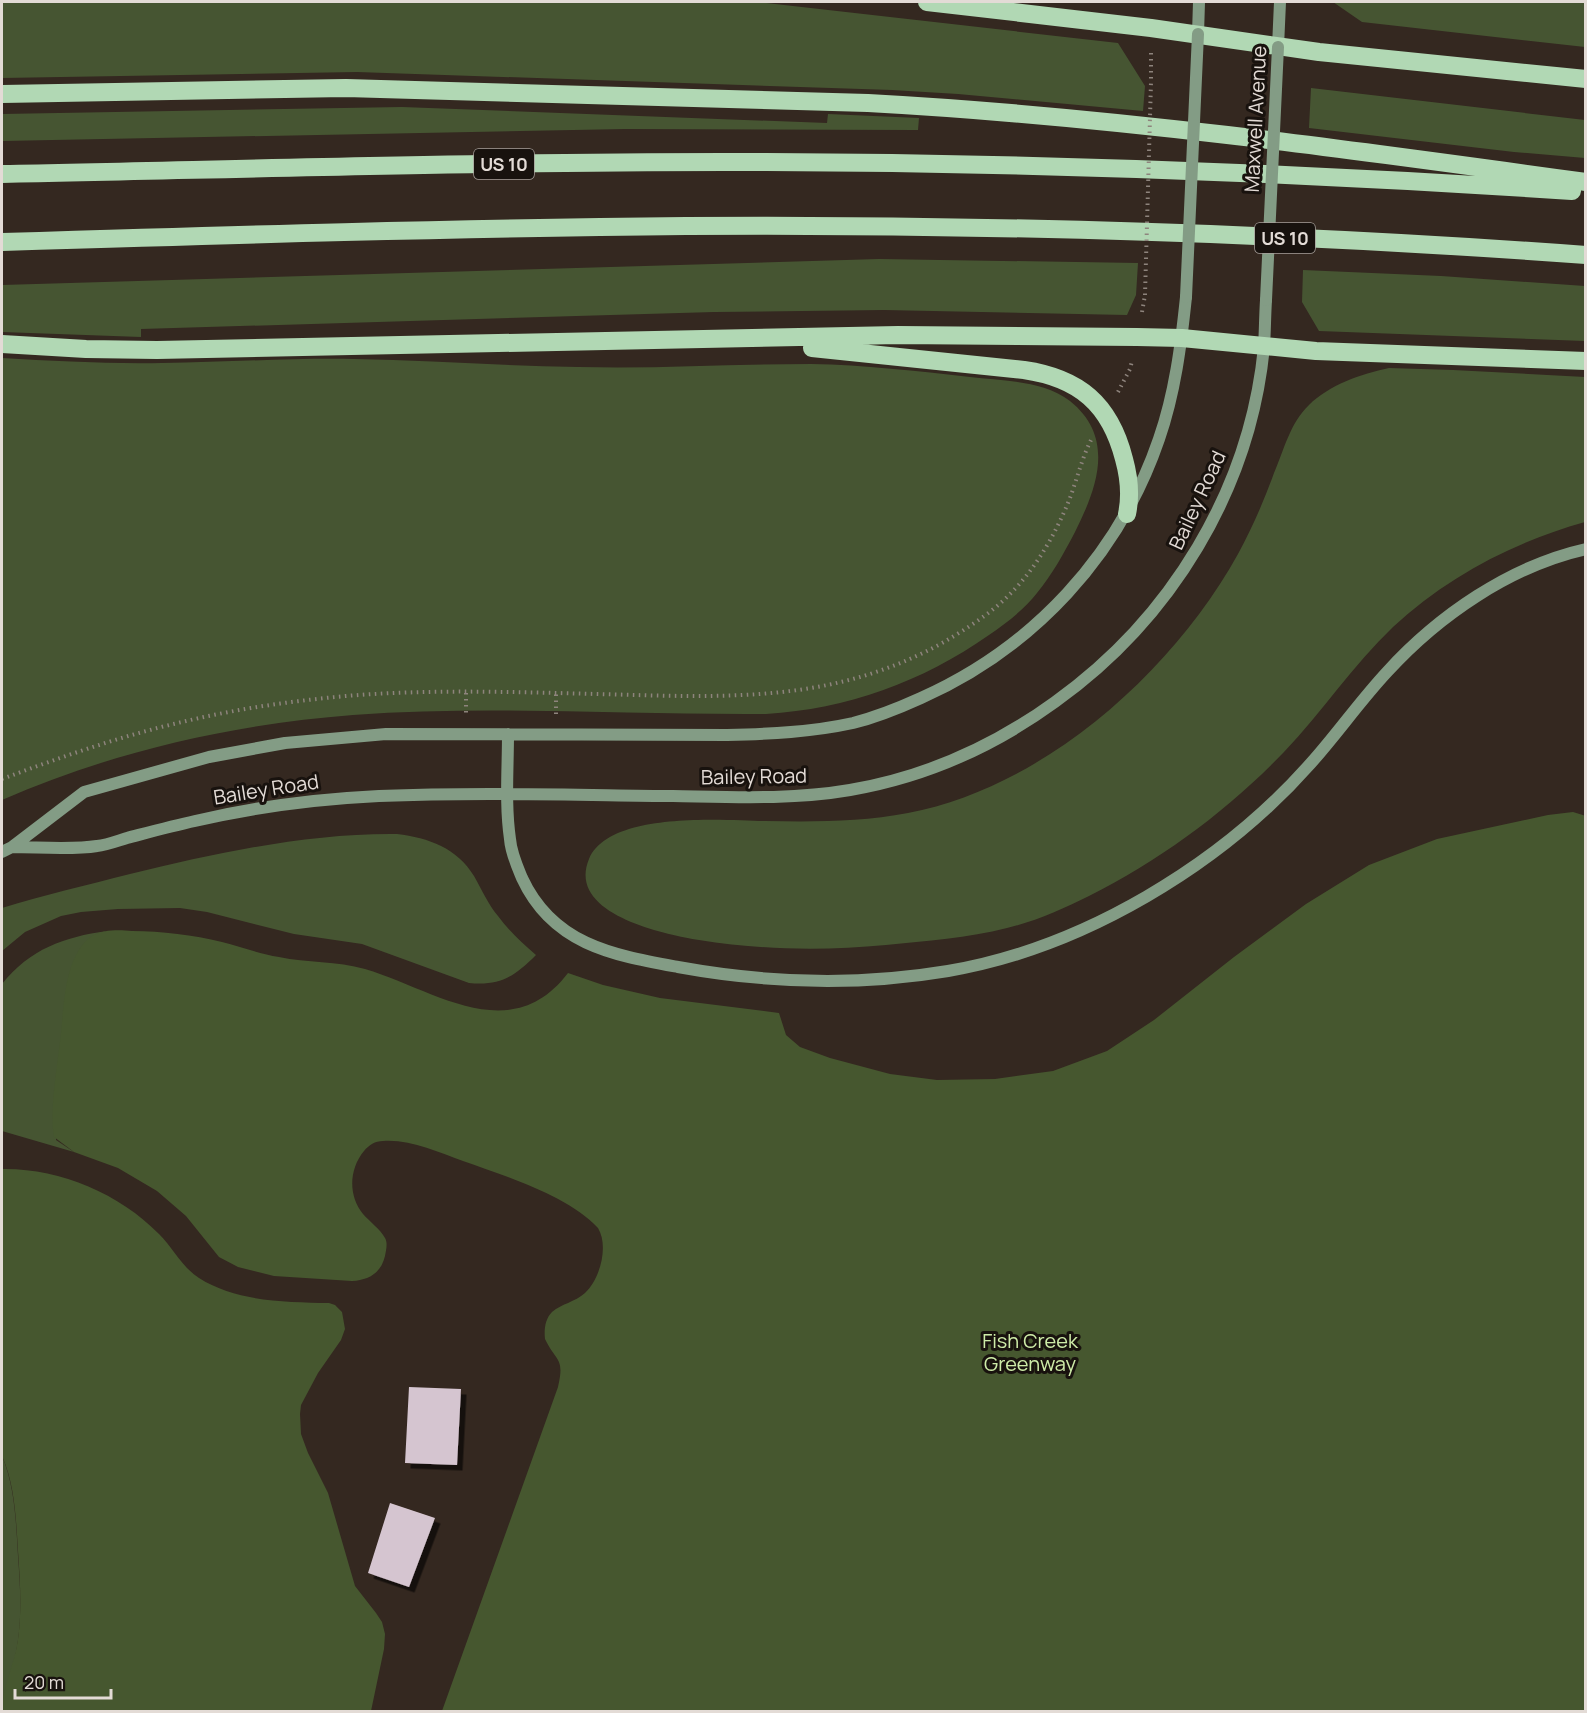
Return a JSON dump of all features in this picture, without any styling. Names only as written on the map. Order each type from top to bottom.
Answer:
[{"type":"highway","points":[[927,2],[1144,27],[1278,47],[1586,79]]},
{"type":"highway","points":[[2,94],[346,88],[879,104],[1013,113],[1348,149],[1586,182]]},
{"type":"highway","name":"US 10","points":[[2,174],[510,164],[767,162],[1093,168],[1431,182],[1586,192]]},
{"type":"highway","name":"US 10","points":[[2,242],[687,226],[984,228],[1361,241],[1586,255]]},
{"type":"highway","points":[[2,344],[157,350],[898,335],[1137,337],[1182,338],[1316,351],[1586,361]]},
{"type":"highway","points":[[724,340],[890,354],[1037,372],[1071,383],[1088,395],[1106,414],[1118,438],[1126,464],[1129,491],[1127,514]]},
{"type":"main road","points":[[1182,338],[1186,297],[1199,2]]},
{"type":"main road","name":"Maxwell Avenue","points":[[1264,346],[1280,2]]},
{"type":"main road","name":"Bailey Road","points":[[7,850],[84,792],[209,756],[285,743],[354,735],[416,733],[783,733],[837,726],[886,713],[958,681],[992,660],[1018,641],[1050,612],[1088,571],[1127,514],[1160,439],[1173,390],[1182,338]]},
{"type":"main road","name":"Bailey Road","points":[[7,850],[96,846],[215,816],[308,801],[401,795],[758,797],[817,795],[912,776],[954,760],[999,738],[1033,718],[1065,695],[1114,654],[1144,623],[1186,568],[1212,522],[1232,477],[1253,411],[1264,346]]},
{"type":"main road","points":[[508,734],[508,795],[513,856],[532,897],[557,926],[577,939],[598,948],[669,965],[776,979],[875,978],[930,974],[980,964],[1048,943],[1102,920],[1146,897],[1206,857],[1260,813],[1310,765],[1388,671],[1457,610],[1508,580],[1541,564],[1586,549]]},
{"type":"path","points":[[2,779],[87,749],[165,726],[299,701],[424,693],[772,694],[813,689],[873,674],[903,663],[954,636],[979,620],[1008,596],[1024,579],[1053,536],[1063,516],[1088,447],[1130,369],[1145,295],[1151,82]]},
{"type":"green space","points":[[2,2],[758,2],[1118,43],[1145,86],[1143,111],[892,90],[357,72],[2,78]]},
{"type":"green space","points":[[1333,2],[1585,2],[1585,47],[1362,22]]},
{"type":"green space","points":[[1311,88],[1585,120],[1585,158],[1309,128]]},
{"type":"green space","points":[[402,107],[827,123],[828,114],[919,118],[918,130],[625,129],[2,141],[2,114]]},
{"type":"green space","points":[[879,259],[1138,263],[1136,295],[1127,315],[884,310],[714,312],[141,329],[141,337],[2,332],[2,285]]},
{"type":"green space","points":[[1303,270],[1441,276],[1585,286],[1585,341],[1319,331],[1302,302]]},
{"type":"green space","points":[[2,358],[142,363],[354,359],[607,367],[811,364],[910,371],[1035,385],[1059,394],[1084,415],[1093,431],[1098,447],[1098,464],[1090,498],[1075,532],[1053,571],[1026,605],[1008,621],[964,652],[910,679],[854,699],[826,706],[766,714],[456,711],[404,712],[308,719],[218,733],[130,754],[43,783],[2,800]]},
{"type":"green space","points":[[1389,368],[1585,377],[1585,522],[1533,540],[1483,563],[1436,592],[1414,609],[1378,642],[1298,737],[1262,774],[1216,814],[1168,850],[1089,896],[1028,922],[962,937],[862,947],[769,948],[683,937],[664,933],[622,918],[604,907],[592,894],[586,878],[589,859],[601,844],[619,833],[642,826],[696,820],[836,821],[908,813],[959,799],[1008,778],[1055,751],[1099,718],[1140,681],[1178,641],[1210,598],[1248,534],[1288,437],[1302,412],[1317,398],[1336,386]]},
{"type":"green space","name":"Fish Creek Greenway","points":[[1573,812],[1586,816],[1585,1711],[442,1711],[558,1387],[560,1365],[545,1339],[546,1321],[556,1309],[585,1293],[595,1279],[603,1253],[598,1228],[585,1216],[553,1196],[516,1180],[424,1147],[403,1142],[380,1141],[368,1147],[359,1158],[352,1182],[358,1207],[386,1240],[385,1256],[381,1267],[369,1277],[352,1281],[274,1276],[238,1267],[219,1257],[186,1216],[157,1191],[118,1168],[74,1152],[54,1137],[53,1099],[67,980],[76,955],[83,944],[92,936],[102,932],[122,930],[200,937],[272,956],[354,966],[444,999],[470,1007],[496,1010],[521,1007],[545,995],[568,973],[603,985],[660,998],[779,1013],[786,1035],[800,1047],[830,1058],[890,1074],[937,1080],[995,1079],[1053,1071],[1107,1051],[1154,1020],[1306,904],[1369,865],[1437,839],[1548,815]]},
{"type":"green space","points":[[397,834],[420,838],[451,851],[467,866],[502,921],[536,955],[507,978],[490,983],[469,983],[362,944],[294,934],[207,912],[180,908],[118,909],[61,916],[25,932],[2,951],[2,908],[18,903],[163,866],[229,852],[330,837]]},
{"type":"green space","points":[[107,931],[89,941],[76,957],[56,1140],[74,1152],[2,1131],[2,984],[36,953],[62,941]]},
{"type":"green space","points":[[2,1169],[45,1173],[66,1178],[107,1195],[143,1219],[164,1239],[188,1268],[199,1278],[214,1286],[229,1292],[262,1299],[329,1303],[342,1312],[345,1329],[341,1340],[318,1373],[301,1405],[301,1434],[328,1493],[355,1586],[382,1622],[385,1634],[384,1649],[371,1711],[2,1711],[4,1693],[16,1648],[20,1606],[14,1502],[10,1479],[2,1456]]},
{"type":"green space","points":[[2,1456],[10,1480],[14,1505],[20,1608],[17,1649],[2,1707]]},
{"type":"building","points":[[409,1387],[461,1389],[457,1465],[405,1463]]},
{"type":"building","points":[[390,1503],[435,1518],[409,1587],[368,1573]]}]
